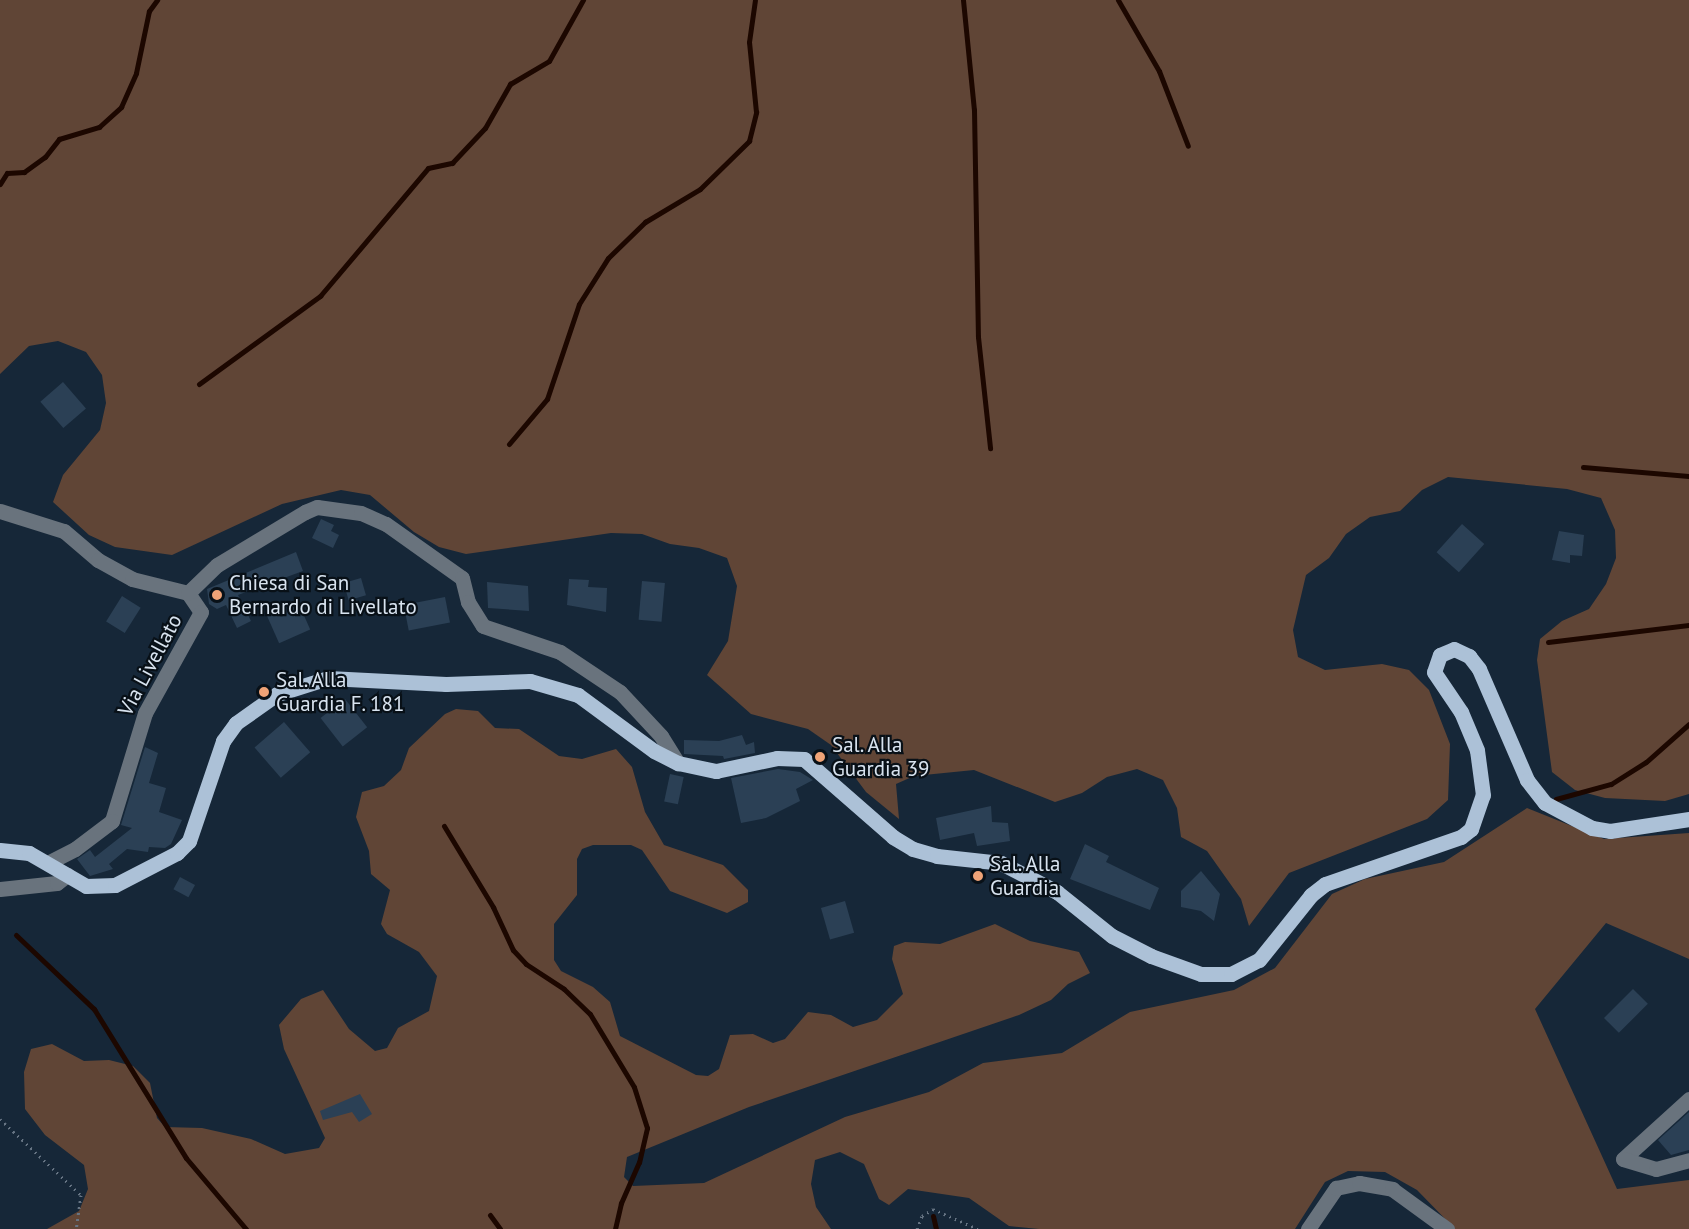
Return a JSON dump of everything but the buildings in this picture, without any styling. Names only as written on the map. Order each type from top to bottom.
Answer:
[{"type":"main road","points":[[0,850],[28,853],[50,862],[87,886],[105,887],[177,853],[197,825],[214,763],[236,723],[277,694],[328,678],[446,684],[530,681],[555,686],[578,695],[654,752],[678,763],[716,771],[777,758],[804,759],[893,837],[913,849],[937,856],[1001,863],[1057,892],[1112,936],[1151,956],[1201,975],[1231,974],[1259,960],[1311,895],[1325,884],[1461,837],[1471,829],[1480,813],[1482,772],[1471,731],[1437,681],[1436,662],[1447,651],[1462,651],[1475,662],[1527,780],[1545,803],[1592,828],[1610,831],[1689,819]]},
{"type":"street","points":[[188,593],[217,565],[305,512],[317,507],[361,513],[387,524],[462,578],[468,602],[483,626],[560,652],[620,692],[661,736],[678,763]]},
{"type":"street","name":"Via Livellato","points":[[0,511],[64,531],[98,560],[132,579],[188,593],[201,612],[145,713],[112,821],[75,849],[50,862]]},
{"type":"street","points":[[0,889],[57,883],[67,875]]},
{"type":"street","points":[[1689,1099],[1623,1159],[1656,1169],[1689,1160]]},
{"type":"street","points":[[1308,1229],[1336,1188],[1359,1184],[1392,1188],[1446,1229]]},
{"type":"path","points":[[1,1120],[81,1195],[76,1229]]},
{"type":"path","points":[[917,1229],[922,1216],[933,1209],[978,1229]]},
{"type":"shaded area","points":[[0,0],[1689,0],[1689,794],[1665,801],[1605,798],[1575,790],[1552,772],[1537,660],[1540,639],[1562,621],[1589,609],[1606,584],[1616,558],[1615,530],[1601,498],[1567,489],[1448,477],[1422,490],[1400,511],[1370,517],[1346,534],[1329,558],[1306,575],[1293,630],[1298,657],[1325,670],[1382,664],[1409,670],[1429,690],[1450,744],[1448,800],[1427,819],[1289,873],[1249,926],[1241,899],[1207,851],[1181,837],[1177,808],[1163,780],[1137,769],[1107,777],[1082,793],[1055,802],[974,770],[914,776],[896,784],[899,819],[866,792],[831,745],[808,729],[751,714],[707,675],[728,641],[737,586],[727,558],[699,548],[670,544],[642,534],[611,533],[466,554],[439,547],[414,532],[370,495],[341,490],[282,504],[172,555],[115,547],[89,535],[53,502],[63,475],[100,430],[106,403],[102,375],[86,352],[58,341],[29,346],[0,374]]},
{"type":"shaded area","points":[[456,709],[478,711],[495,728],[519,729],[559,756],[582,759],[616,749],[632,767],[645,812],[664,845],[723,865],[748,890],[748,902],[727,913],[670,891],[642,850],[631,845],[593,845],[582,849],[577,859],[577,895],[554,924],[554,960],[561,971],[593,987],[610,1002],[620,1036],[696,1075],[708,1076],[719,1069],[730,1035],[753,1034],[773,1043],[785,1039],[808,1012],[831,1015],[853,1027],[877,1020],[903,994],[892,959],[894,946],[905,942],[940,944],[995,924],[1030,941],[1079,952],[1090,973],[1068,984],[1051,1000],[1019,1015],[749,1107],[627,1157],[624,1177],[633,1186],[704,1183],[845,1117],[929,1092],[983,1063],[1062,1053],[1130,1012],[1234,990],[1275,968],[1332,894],[1365,879],[1444,862],[1527,808],[1604,839],[1689,833],[1689,959],[1606,923],[1535,1009],[1617,1189],[1689,1180],[1689,1229],[1455,1229],[1417,1190],[1385,1172],[1348,1171],[1325,1182],[1295,1229],[1039,1229],[1009,1226],[969,1198],[908,1189],[889,1205],[879,1199],[864,1164],[840,1152],[815,1160],[811,1184],[816,1207],[831,1229],[47,1229],[79,1211],[88,1189],[84,1165],[45,1135],[25,1109],[24,1072],[31,1049],[52,1044],[84,1061],[109,1060],[133,1066],[150,1083],[157,1118],[165,1127],[202,1128],[251,1139],[285,1154],[319,1148],[325,1138],[284,1049],[279,1025],[301,999],[323,990],[349,1029],[375,1051],[387,1048],[398,1028],[429,1011],[437,976],[419,952],[387,934],[381,924],[390,890],[371,874],[369,851],[356,817],[362,792],[384,786],[401,770],[409,748],[445,714]]},
{"type":"waterway","points":[[0,184],[7,173],[24,172],[45,157],[59,139],[99,127],[121,107],[136,73],[149,11],[157,0]]},
{"type":"waterway","points":[[199,384],[320,296],[428,168],[452,163],[485,128],[510,84],[549,61],[583,0]]},
{"type":"waterway","points":[[509,444],[547,399],[579,304],[608,258],[645,222],[700,189],[749,141],[756,112],[749,42],[755,0]]},
{"type":"waterway","points":[[963,0],[974,110],[978,337],[990,448]]},
{"type":"waterway","points":[[1118,0],[1159,71],[1188,146]]},
{"type":"waterway","points":[[1583,467],[1689,476]]},
{"type":"waterway","points":[[1548,642],[1689,625]]},
{"type":"waterway","points":[[1556,799],[1611,784],[1646,762],[1689,724]]},
{"type":"waterway","points":[[444,826],[493,907],[513,950],[526,964],[564,989],[590,1014],[634,1087],[647,1128],[639,1162],[621,1203],[615,1229]]},
{"type":"waterway","points":[[16,935],[94,1009],[186,1158],[246,1229]]},
{"type":"waterway","points":[[490,1215],[500,1229]]},
{"type":"waterway","points":[[933,1216],[936,1229]]},
{"type":"place","name":"Chiesa di San Bernardo di Livellato","points":[[217,595]]},
{"type":"place","name":"Sal. Alla Guardia F. 181","points":[[264,692]]},
{"type":"place","name":"Sal. Alla Guardia 39","points":[[820,757]]},
{"type":"place","name":"Sal. Alla Guardia","points":[[978,876]]}]
